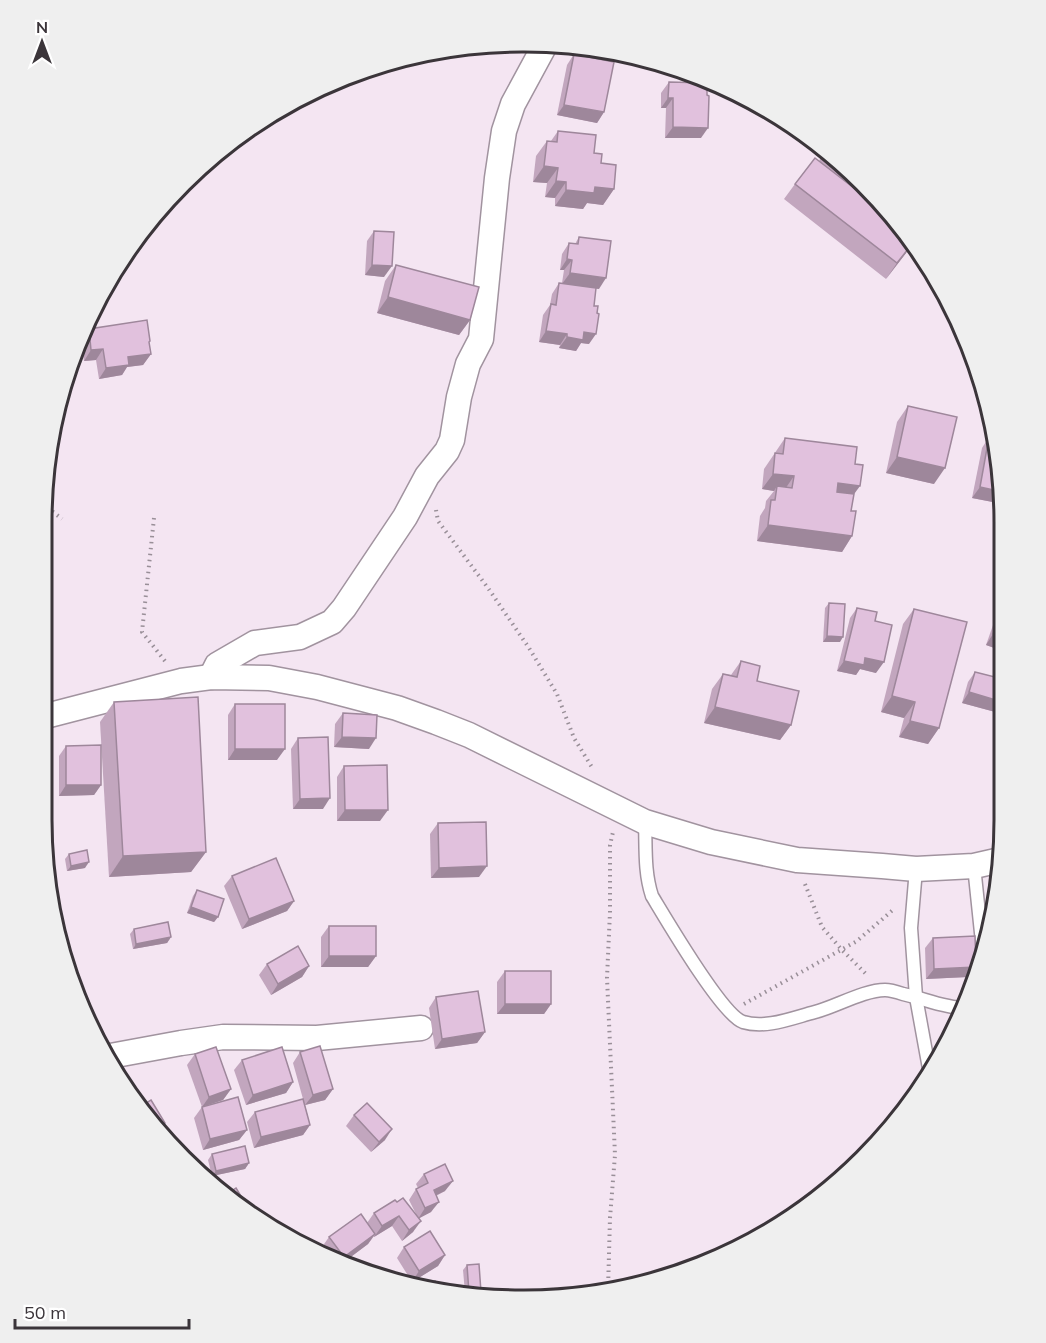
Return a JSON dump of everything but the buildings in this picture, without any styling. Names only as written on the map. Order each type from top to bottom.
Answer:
[{"type":"street","points":[[211,676],[217,665],[255,643],[300,637],[332,622],[344,608],[405,517],[427,476],[447,451],[452,440],[459,397],[468,364],[481,339],[504,131],[513,104],[541,53]]},
{"type":"street","points":[[52,714],[181,681],[211,676],[269,678],[317,687],[397,708],[436,722],[469,735],[645,822],[711,842],[797,860],[915,880],[985,863]]},
{"type":"street","points":[[116,1055],[223,1037],[317,1038],[421,1028]]},
{"type":"lane","points":[[645,822],[646,873],[652,896],[726,1008],[741,1021],[759,1024],[781,1022],[883,990],[955,1007]]},
{"type":"lane","points":[[984,912],[985,863]]},
{"type":"lane","points":[[915,880],[911,928],[916,997],[927,1059]]},
{"type":"path","points":[[434,504],[438,521],[488,588],[557,694],[574,738],[617,809],[610,845],[607,978],[615,1155],[608,1282]]},
{"type":"path","points":[[53,512],[62,519]]},
{"type":"path","points":[[154,518],[142,632],[181,681]]},
{"type":"path","points":[[797,860],[822,927],[883,990]]},
{"type":"path","points":[[726,1008],[746,1003],[857,941],[915,880]]}]
